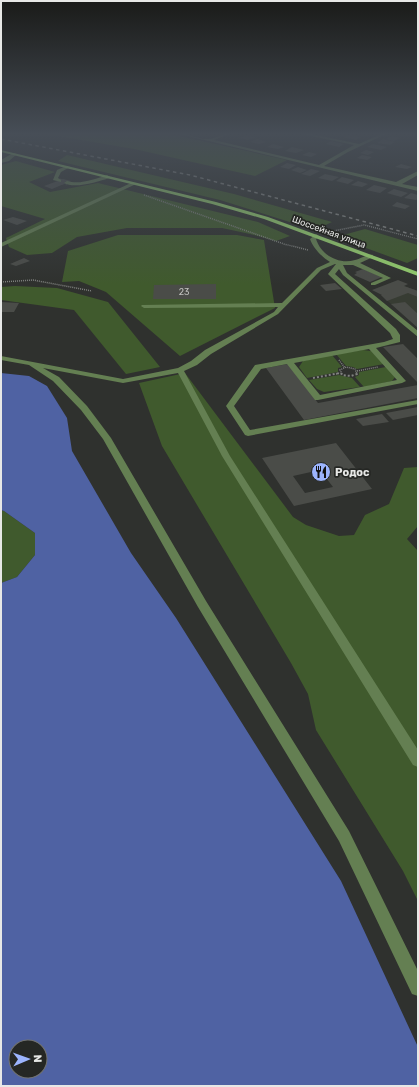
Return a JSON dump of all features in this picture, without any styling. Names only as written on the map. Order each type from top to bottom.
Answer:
[{"type":"main road","name":"Шоссейная улица","points":[[133,184],[221,205],[266,218],[418,274]]},
{"type":"street","points":[[1,245],[133,184]]},
{"type":"street","points":[[397,184],[418,189]]},
{"type":"street","points":[[316,236],[313,240],[314,243],[322,253],[336,263],[345,274],[418,335]]},
{"type":"street","points":[[1,358],[123,381],[180,370],[276,313],[319,270],[336,263],[355,263],[371,256]]},
{"type":"street","points":[[336,263],[331,274],[398,338],[393,342],[370,347],[258,367],[230,406],[248,433],[418,402]]},
{"type":"street","points":[[355,263],[388,278],[373,284]]},
{"type":"street","points":[[144,306],[284,305]]},
{"type":"street","points":[[289,361],[318,398],[402,381],[370,347]]},
{"type":"street","points":[[31,363],[56,379],[84,408],[107,438],[202,604],[344,836],[418,988]]},
{"type":"street","points":[[180,370],[226,456],[418,761]]},
{"type":"path","points":[[124,188],[284,244],[322,253]]},
{"type":"path","points":[[316,236],[364,225],[418,239]]},
{"type":"path","points":[[1,282],[33,280],[92,291]]},
{"type":"path","points":[[340,373],[341,369],[346,367],[357,371],[388,365]]},
{"type":"path","points":[[304,380],[340,373],[351,376],[356,375],[357,371]]},
{"type":"shaded area","points":[[404,286],[418,291],[418,328],[381,295]]},
{"type":"green space","points":[[1,184],[33,184],[50,192],[101,184],[258,222],[290,236],[276,241],[222,228],[127,228],[77,237],[52,253],[27,255],[9,247],[6,238],[45,219],[1,206]]},
{"type":"green space","points":[[152,184],[190,184],[234,194],[332,222],[315,230],[220,200]]},
{"type":"green space","points":[[365,229],[418,245],[418,258],[407,263],[336,237]]},
{"type":"green space","points":[[118,235],[237,235],[264,240],[275,308],[180,356],[106,292],[79,281],[62,282],[68,251]]},
{"type":"green space","points":[[15,286],[57,288],[108,302],[160,367],[126,374],[74,310],[1,300],[1,287]]},
{"type":"green space","points":[[363,350],[371,351],[384,364],[357,369],[346,366],[336,354]]},
{"type":"green space","points":[[332,355],[342,367],[338,368],[338,372],[307,378],[299,367],[303,361]]},
{"type":"green space","points":[[386,367],[395,377],[392,381],[364,387],[355,377],[359,375],[359,372]]},
{"type":"green space","points":[[185,373],[293,517],[306,525],[339,536],[354,535],[365,515],[389,504],[404,468],[418,467],[418,526],[407,539],[418,551],[418,901],[403,871],[316,730],[308,694],[291,663],[162,446],[139,383]]},
{"type":"green space","points":[[339,375],[352,378],[360,387],[324,392],[317,389],[309,380]]},
{"type":"green space","points":[[1,510],[35,533],[35,555],[17,577],[1,583]]},
{"type":"water","points":[[1,373],[29,376],[47,386],[67,418],[72,451],[131,553],[176,618],[341,881],[418,1047],[418,1086],[1,1086],[1,583],[17,577],[35,555],[35,533],[1,510]]},
{"type":"building","points":[[50,184],[65,184],[52,189],[44,186]]},
{"type":"building","points":[[353,184],[368,184],[362,187],[351,185]]},
{"type":"building","points":[[374,185],[387,188],[380,193],[366,190]]},
{"type":"building","points":[[394,189],[408,193],[401,197],[387,193]]},
{"type":"building","points":[[411,193],[418,195],[418,199],[404,198]]},
{"type":"building","points":[[397,202],[410,206],[405,209],[392,206]]},
{"type":"building","points":[[13,217],[27,221],[17,225],[3,220]]},
{"type":"building","points":[[24,258],[30,261],[16,266],[10,264]]},
{"type":"building","points":[[363,269],[382,277],[370,282],[354,275],[357,273],[355,272]]},
{"type":"building","points":[[398,280],[408,284],[404,286],[418,291],[418,297],[408,293],[387,301],[382,295],[372,290]]},
{"type":"building","points":[[335,283],[342,289],[326,291],[320,285]]},
{"type":"building","points":[[216,284],[216,299],[153,299],[154,285]]},
{"type":"building","points":[[1,302],[19,303],[14,312],[1,312]]},
{"type":"building","points":[[405,302],[418,314],[418,328],[391,304]]},
{"type":"building","points":[[403,344],[418,359],[418,383],[383,347]]},
{"type":"building","points":[[288,364],[318,403],[418,385],[418,398],[304,420],[266,368]]},
{"type":"building","points":[[418,407],[418,415],[393,420],[386,413]]},
{"type":"building","points":[[382,414],[389,422],[363,426],[356,419]]},
{"type":"building","points":[[336,443],[372,489],[294,506],[262,458]],"holes":[[[320,470],[333,487],[305,493],[293,476]]]},
{"type":"railway","points":[[223,184],[418,236]]},
{"type":"place","name":"Родос","points":[[321,472]]}]
